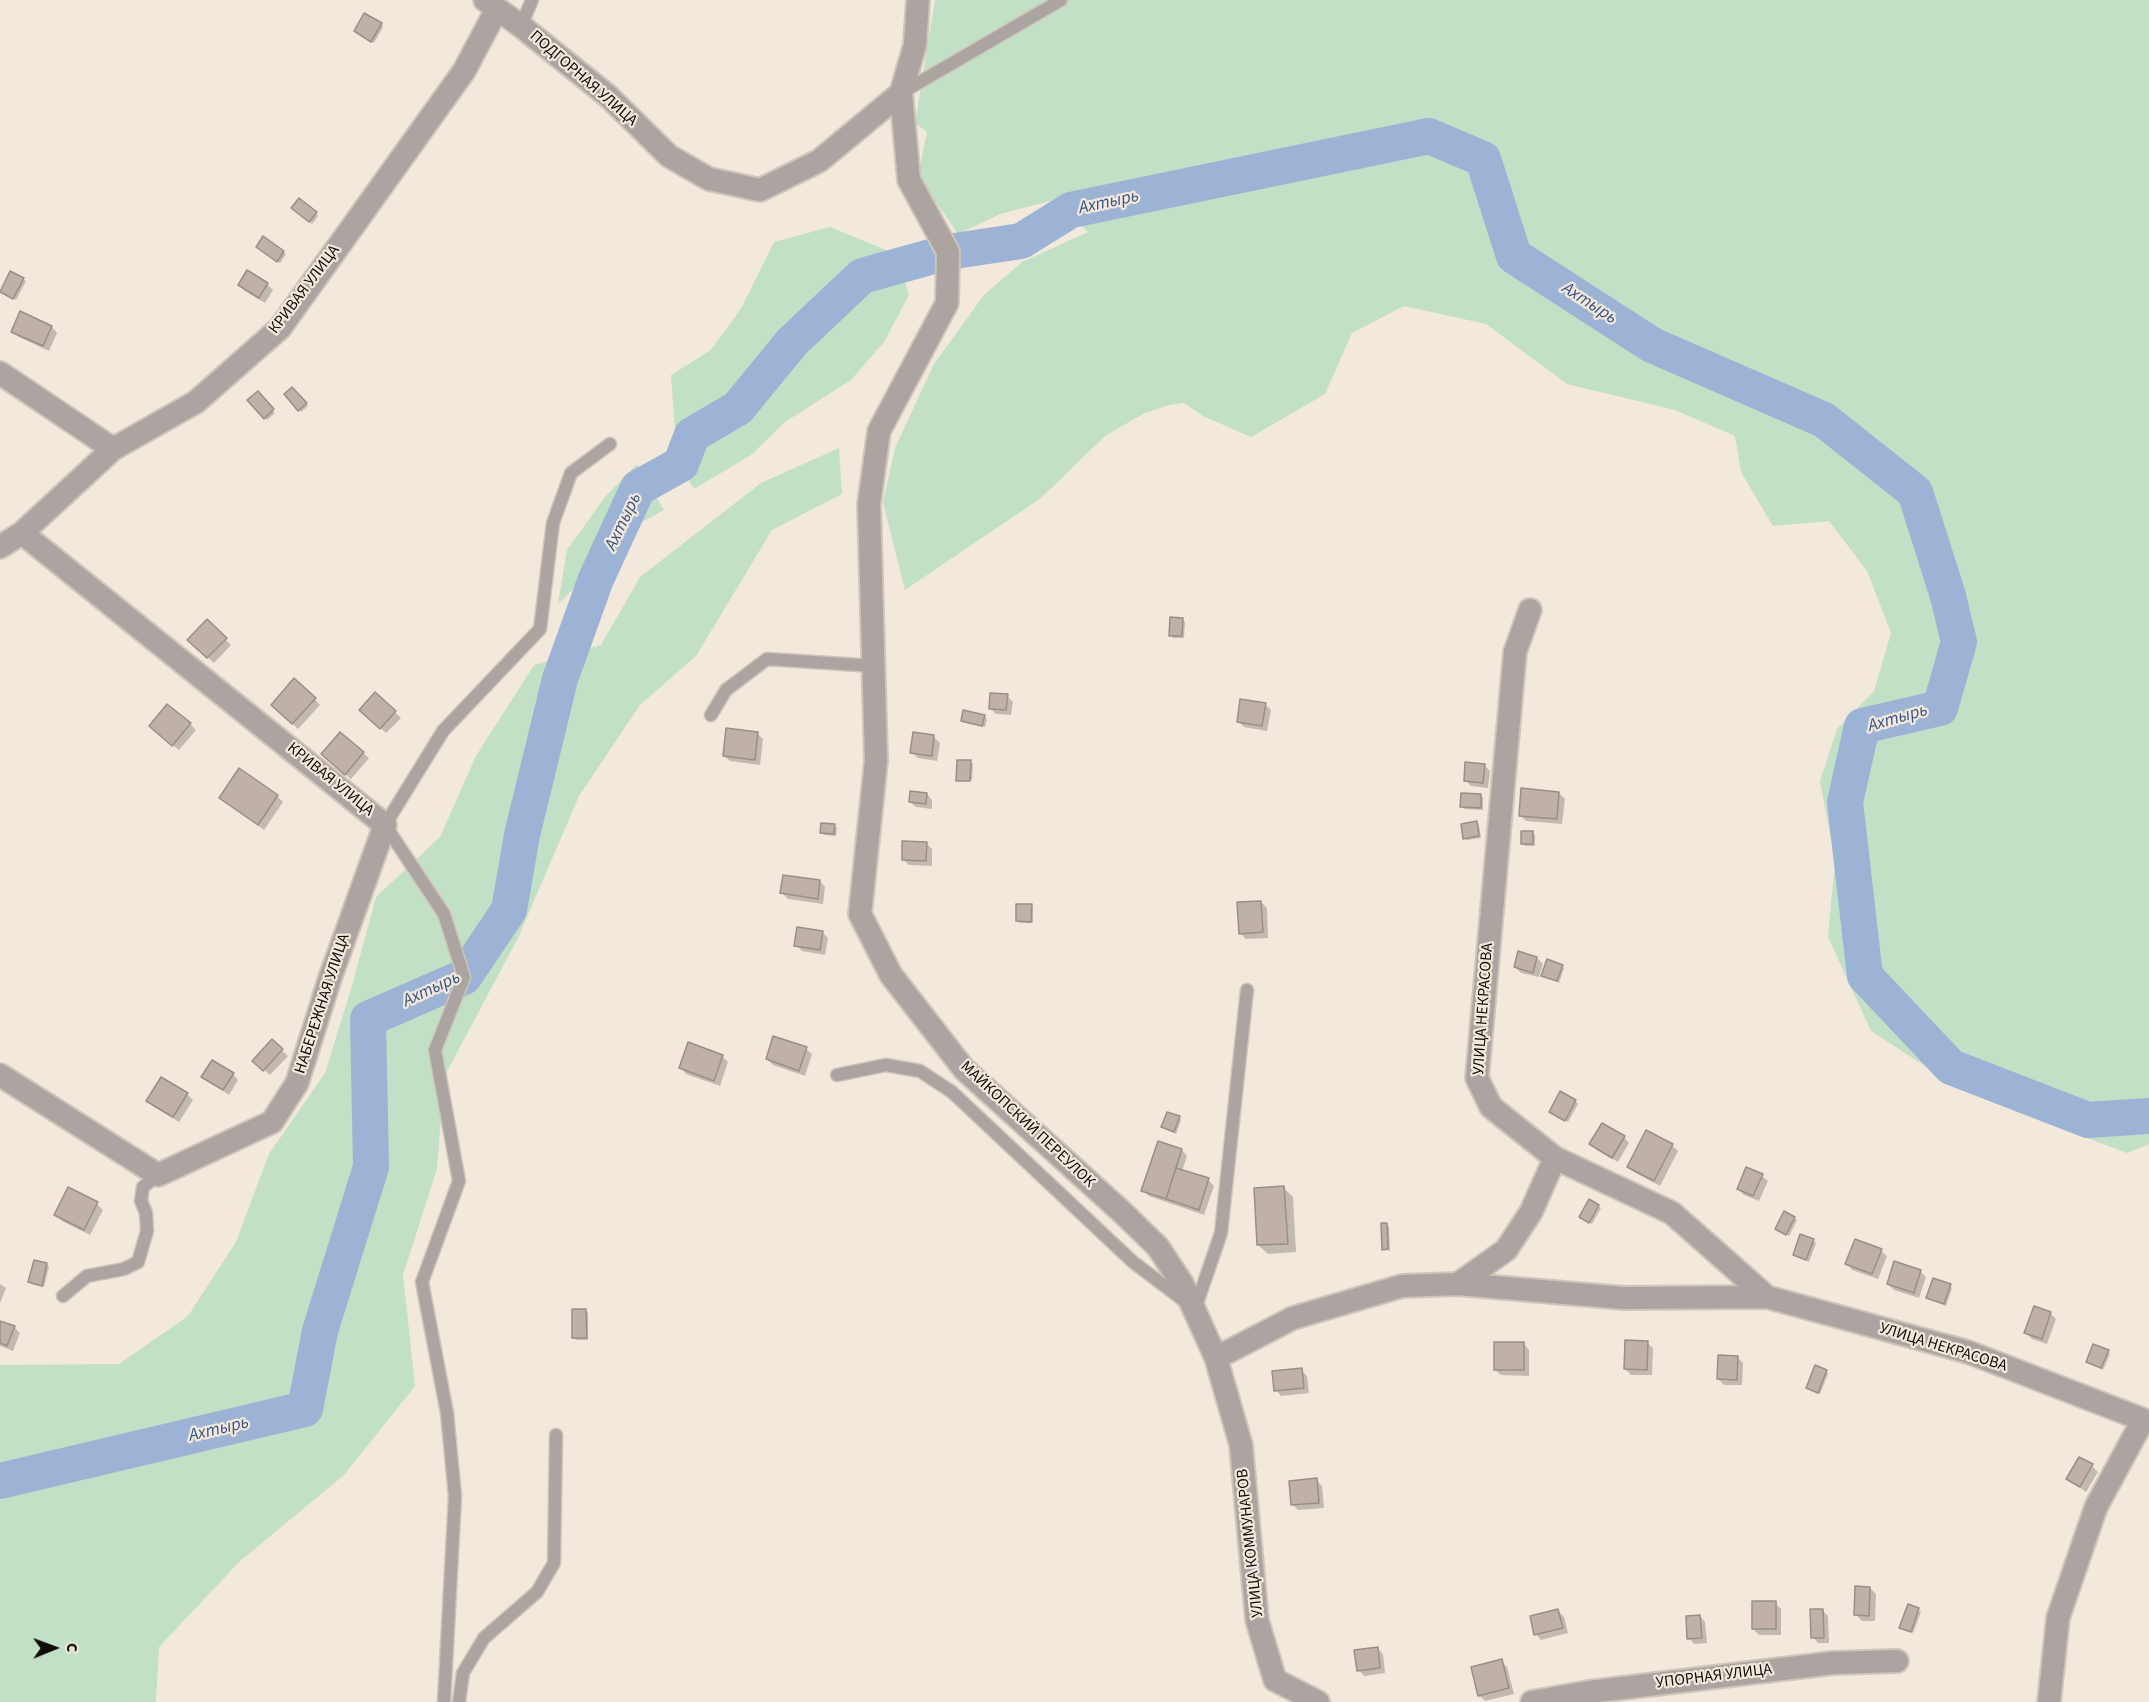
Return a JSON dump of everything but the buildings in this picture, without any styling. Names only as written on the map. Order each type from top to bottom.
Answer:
[{"type":"street","points":[[901,93],[915,45],[918,0]]},
{"type":"street","name":"ПОДГОРНАЯ УЛИЦА","points":[[490,5],[521,26],[608,96],[669,156],[709,180],[760,190],[819,161],[901,93]]},
{"type":"street","name":"КРИВАЯ УЛИЦА","points":[[0,547],[22,533],[112,449],[196,402],[280,328],[464,71],[490,5]]},
{"type":"street","name":"МАЙКОПСКИЙ ПЕРЕУЛОК","points":[[901,93],[909,180],[948,252],[947,303],[879,431],[869,504],[876,761],[860,914],[891,975],[964,1069],[1124,1213],[1158,1247],[1183,1285],[1216,1358]]},
{"type":"street","points":[[0,373],[112,449]]},
{"type":"street","name":"КРИВАЯ УЛИЦА","points":[[22,533],[385,825]]},
{"type":"street","name":"УЛИЦА НЕКРАСОВА","points":[[1530,610],[1515,652],[1477,1078],[1491,1107],[1555,1158],[1672,1214],[1767,1297]]},
{"type":"street","name":"НАБЕРЕЖНАЯ УЛИЦА","points":[[158,1174],[272,1122],[297,1083],[330,978],[385,825]]},
{"type":"street","points":[[0,1075],[158,1174]]},
{"type":"street","points":[[1458,1284],[1506,1250],[1531,1212],[1555,1158]]},
{"type":"street","name":"УЛИЦА НЕКРАСОВА","points":[[1216,1358],[1293,1318],[1402,1286],[1458,1284],[1624,1298],[1767,1297],[1968,1352],[2146,1421]]},
{"type":"street","name":"УЛИЦА КОММУНАРОВ","points":[[1216,1358],[1241,1445],[1257,1620],[1275,1680],[1318,1702]]},
{"type":"street","points":[[2051,1700],[2058,1618],[2092,1518],[2096,1507],[2146,1421]]},
{"type":"street","name":"УПОРНАЯ УЛИЦА","points":[[1532,1702],[1589,1692],[1833,1663],[1897,1661]]},
{"type":"lane","points":[[521,26],[532,0]]},
{"type":"lane","points":[[901,93],[1061,0]]},
{"type":"lane","points":[[444,1702],[455,1496],[447,1413],[422,1282],[459,1181],[435,1050],[464,977],[444,914],[385,825],[443,731],[540,629],[553,523],[571,473],[610,444]]},
{"type":"lane","points":[[711,715],[726,690],[767,659],[874,666]]},
{"type":"lane","points":[[837,1075],[886,1065],[920,1071],[952,1092],[1132,1262],[1195,1309],[1221,1233],[1247,990]]},
{"type":"lane","points":[[63,1296],[87,1276],[124,1269],[138,1262],[147,1231],[146,1213],[141,1201],[143,1187],[158,1174]]},
{"type":"lane","points":[[459,1702],[462,1673],[484,1638],[537,1592],[554,1563],[556,1435]]},
{"type":"green space","points":[[935,0],[2149,0],[2149,1144],[2127,1153],[2032,1117],[1942,1077],[1871,1031],[1828,937],[1835,861],[1820,781],[1837,729],[1874,691],[1891,633],[1867,571],[1829,521],[1773,526],[1741,472],[1735,436],[1675,410],[1567,384],[1486,324],[1404,306],[1352,333],[1325,394],[1251,437],[1203,416],[1184,403],[1169,405],[1143,414],[1105,436],[1041,498],[905,590],[883,502],[895,448],[934,364],[984,295],[1022,262],[1088,232],[1054,200],[1000,214],[958,234],[918,176],[927,132],[915,123]]},
{"type":"green space","points":[[830,227],[896,254],[909,295],[884,342],[851,380],[785,422],[751,455],[694,489],[669,444],[675,430],[671,375],[711,350],[742,307],[774,242]]},
{"type":"green space","points":[[839,448],[842,494],[772,530],[696,656],[640,705],[579,796],[518,938],[444,1077],[437,1169],[403,1275],[415,1386],[344,1475],[239,1562],[159,1647],[156,1702],[0,1702],[0,1365],[119,1364],[188,1316],[236,1242],[269,1154],[325,1073],[376,897],[440,837],[476,756],[534,665],[601,645],[640,577],[761,483]]},
{"type":"green space","points":[[637,464],[664,510],[640,523],[558,604],[567,550],[605,497]]},
{"type":"waterway","name":"Ахтырь","points":[[0,1481],[305,1409],[320,1331],[371,1167],[368,1019],[464,977],[509,910],[522,835],[560,679],[596,579],[638,488],[681,464],[692,435],[738,408],[792,342],[862,276],[948,252],[1021,241],[1071,210],[1429,136],[1483,159],[1514,256],[1652,345],[1824,420],[1915,492],[1948,596],[1959,642],[1940,708],[1862,726],[1845,802],[1865,976],[1951,1067],[2088,1120],[2149,1116]]}]
